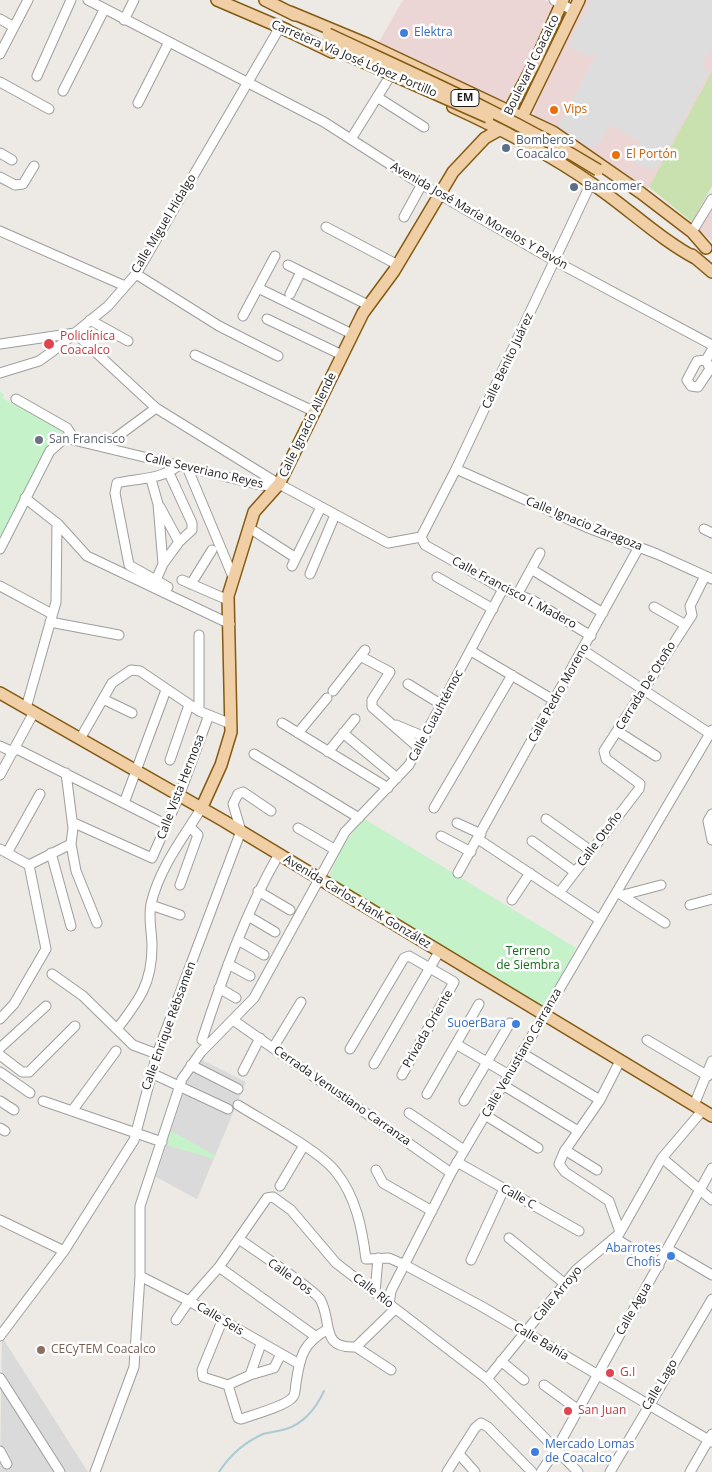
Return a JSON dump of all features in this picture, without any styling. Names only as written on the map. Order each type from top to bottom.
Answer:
[{"type":"main road","name":"Carretera Vía José López Portillo","points":[[217,0],[280,27],[326,39],[506,125],[594,176],[709,250]]},
{"type":"main road","name":"Carretera Vía José López Portillo","points":[[265,0],[292,9],[326,39]]},
{"type":"main road","name":"Boulevard Coacalco","points":[[522,117],[579,0]]},
{"type":"main road","name":"Boulevard Coacalco","points":[[501,130],[536,60],[559,1]]},
{"type":"main road","points":[[292,9],[553,132],[576,146],[692,232],[709,250]]},
{"type":"main road","points":[[280,27],[501,130],[594,176]]},
{"type":"main road","points":[[456,109],[464,104],[466,90]]},
{"type":"main road","name":"Calle Ignacio Allende","points":[[201,809],[221,765],[231,732],[228,600],[254,512],[278,485],[313,411],[368,305],[398,265],[454,172],[486,138],[522,117]]},
{"type":"main road","points":[[541,151],[537,144],[539,136],[542,133],[553,132]]},
{"type":"main road","name":"Carretera Vía José López Portillo","points":[[594,176],[712,272]]},
{"type":"main road","name":"Avenida Carlos Hank González","points":[[0,693],[279,854],[703,1111]]},
{"type":"street","points":[[0,54],[28,0]]},
{"type":"street","points":[[36,76],[71,0]]},
{"type":"street","points":[[88,0],[104,10],[249,82]]},
{"type":"street","points":[[124,20],[134,0]]},
{"type":"street","points":[[559,1],[574,11]]},
{"type":"street","points":[[63,91],[104,10]]},
{"type":"street","points":[[0,19],[14,27]]},
{"type":"street","name":"Calle Miguel Hidalgo","points":[[0,373],[39,361],[108,306],[136,274],[280,27]]},
{"type":"street","points":[[138,103],[169,42]]},
{"type":"street","points":[[351,139],[389,78]]},
{"type":"street","points":[[0,82],[49,109]]},
{"type":"street","name":"Avenida José María Morelos Y Pavón","points":[[249,82],[324,122],[440,195],[555,261],[712,345]]},
{"type":"street","points":[[377,97],[424,127]]},
{"type":"street","points":[[0,177],[15,185],[23,184],[34,166]]},
{"type":"street","name":"Calle Benito Juárez","points":[[421,537],[456,469],[594,176]]},
{"type":"street","points":[[404,217],[422,184]]},
{"type":"street","points":[[692,232],[712,199]]},
{"type":"street","points":[[326,227],[398,265]]},
{"type":"street","points":[[0,231],[125,286]]},
{"type":"street","points":[[243,316],[275,256]]},
{"type":"street","points":[[288,265],[368,305]]},
{"type":"street","points":[[290,294],[301,272]]},
{"type":"street","points":[[136,274],[219,326],[278,356]]},
{"type":"street","points":[[258,288],[352,334]]},
{"type":"street","points":[[267,319],[342,355]]},
{"type":"street","points":[[90,320],[128,340]]},
{"type":"street","points":[[0,344],[75,333],[156,408],[278,485],[388,543],[421,537]]},
{"type":"street","points":[[706,360],[712,350]]},
{"type":"street","points":[[195,355],[313,411]]},
{"type":"street","points":[[16,399],[67,428],[74,439]]},
{"type":"street","points":[[114,439],[156,408]]},
{"type":"street","points":[[0,549],[50,451],[65,438],[74,439]]},
{"type":"street","name":"Calle Severiano Reyes","points":[[74,439],[183,466],[278,485]]},
{"type":"street","points":[[168,587],[129,565],[126,560],[115,492],[117,483],[151,478],[169,473],[183,466],[234,577]]},
{"type":"street","name":"Calle Ignacio Zaragoza","points":[[456,469],[586,527],[709,577]]},
{"type":"street","points":[[156,580],[163,564],[179,542],[192,530],[192,523],[169,473]]},
{"type":"street","points":[[151,478],[158,504],[163,564]]},
{"type":"street","points":[[25,498],[57,523],[87,556],[230,624]]},
{"type":"street","points":[[158,504],[179,542]]},
{"type":"street","points":[[254,531],[294,562],[321,507]]},
{"type":"street","points":[[310,574],[336,515]]},
{"type":"street","points":[[0,775],[14,750],[30,710],[56,602],[57,523]]},
{"type":"street","name":"Calle Francisco I. Madero","points":[[421,537],[425,545],[503,589],[558,614],[590,636]]},
{"type":"street","name":"Calle Pedro Moreno","points":[[458,873],[639,547]]},
{"type":"street","points":[[191,584],[212,550]]},
{"type":"street","points":[[517,595],[540,553]]},
{"type":"street","points":[[531,569],[603,613]]},
{"type":"street","points":[[438,577],[492,609]]},
{"type":"street","name":"Cerrada De Otoño","points":[[640,784],[603,755],[684,624],[692,615],[690,606],[709,577]]},
{"type":"street","points":[[182,580],[228,600]]},
{"type":"street","points":[[0,586],[51,618],[119,635]]},
{"type":"street","name":"Calle Cuauhtémoc","points":[[95,1472],[134,1367],[140,1276],[140,1206],[180,1085],[191,1065],[254,998],[345,832],[409,765],[503,589]]},
{"type":"street","points":[[654,607],[684,624]]},
{"type":"street","points":[[198,635],[199,711]]},
{"type":"street","points":[[471,650],[555,701]]},
{"type":"street","points":[[583,650],[711,733]]},
{"type":"street","points":[[298,733],[363,653],[390,672],[371,704],[419,748]]},
{"type":"street","points":[[80,739],[112,683],[132,670],[140,671],[199,711],[231,724]]},
{"type":"street","points":[[434,808],[512,675]]},
{"type":"street","points":[[408,684],[442,705]]},
{"type":"street","points":[[124,803],[166,690]]},
{"type":"street","points":[[103,699],[132,713]]},
{"type":"street","points":[[170,760],[189,704]]},
{"type":"street","name":"Calle Vista Hermosa","points":[[72,822],[152,858],[179,796],[209,715]]},
{"type":"street","points":[[328,752],[355,719]]},
{"type":"street","points":[[282,723],[388,788]]},
{"type":"street","points":[[393,725],[425,737]]},
{"type":"street","points":[[617,731],[656,756]]},
{"type":"street","name":"Calle Venustiano Carranza","points":[[392,1306],[391,1290],[457,1162],[600,920],[620,894],[711,733]]},
{"type":"street","points":[[343,734],[397,778]]},
{"type":"street","points":[[0,746],[14,750],[66,773],[167,825]]},
{"type":"street","points":[[254,754],[359,818]]},
{"type":"street","points":[[359,771],[370,757]]},
{"type":"street","points":[[66,773],[72,822],[71,844],[76,871],[97,923]]},
{"type":"street","name":"Calle Otoño","points":[[559,893],[640,784]]},
{"type":"street","points":[[241,832],[233,804],[240,792],[271,812]]},
{"type":"street","points":[[0,1019],[14,1004],[46,949],[28,865],[4,851],[40,794]]},
{"type":"street","points":[[117,1029],[137,1003],[150,978],[152,948],[151,906],[165,867],[201,809]]},
{"type":"street","points":[[712,814],[708,821],[712,840]]},
{"type":"street","points":[[546,819],[591,851]]},
{"type":"street","points":[[457,823],[479,836],[600,920]]},
{"type":"street","points":[[180,885],[198,835],[190,827]]},
{"type":"street","points":[[298,828],[334,849]]},
{"type":"street","name":"Calle Enrique Rébsamen","points":[[0,1336],[64,1251],[113,1176],[137,1132],[157,1054],[241,832]]},
{"type":"street","points":[[441,836],[471,852]]},
{"type":"street","points":[[532,841],[575,872]]},
{"type":"street","points":[[28,865],[71,844]]},
{"type":"street","points":[[51,853],[70,926]]},
{"type":"street","points":[[202,1040],[228,964],[258,891],[279,854]]},
{"type":"street","points":[[512,900],[530,873]]},
{"type":"street","points":[[620,894],[661,885]]},
{"type":"street","points":[[258,891],[290,910]]},
{"type":"street","points":[[620,894],[665,923]]},
{"type":"street","points":[[690,905],[712,899]]},
{"type":"street","points":[[151,906],[180,915]]},
{"type":"street","points":[[248,916],[275,932]]},
{"type":"street","points":[[238,940],[264,955]]},
{"type":"street","points":[[374,1064],[439,952]]},
{"type":"street","points":[[350,1049],[406,956],[429,968]]},
{"type":"street","points":[[228,964],[250,976]]},
{"type":"street","name":"Privada Oriente","points":[[402,1075],[454,985],[452,980],[429,968]]},
{"type":"street","points":[[52,974],[83,996],[133,1045],[157,1054]]},
{"type":"street","points":[[220,988],[236,998]]},
{"type":"street","points":[[273,1048],[300,1002]]},
{"type":"street","points":[[427,1094],[479,1004]]},
{"type":"street","points":[[0,1048],[46,1006]]},
{"type":"street","name":"Cerrada Venustiano Carranza","points":[[233,1020],[451,1173]]},
{"type":"street","points":[[464,1101],[510,1024]]},
{"type":"street","points":[[0,1055],[22,1072],[29,1072],[75,1026]]},
{"type":"street","points":[[243,1071],[260,1038]]},
{"type":"street","points":[[647,1040],[708,1076]]},
{"type":"street","points":[[456,1044],[509,1074]]},
{"type":"street","points":[[72,1111],[116,1051]]},
{"type":"street","points":[[522,1053],[600,1100]]},
{"type":"street","points":[[617,1235],[662,1158],[703,1111],[712,1061]]},
{"type":"street","points":[[620,1062],[600,1100],[565,1150],[559,1164],[565,1172],[608,1202],[617,1235],[659,1266]]},
{"type":"street","points":[[191,1065],[238,1090]]},
{"type":"street","points":[[0,1072],[30,1093]]},
{"type":"street","points":[[151,1073],[228,1109]]},
{"type":"street","points":[[503,1085],[578,1131]]},
{"type":"street","points":[[0,1101],[14,1110]]},
{"type":"street","points":[[43,1101],[162,1142]]},
{"type":"street","points":[[238,1105],[303,1147],[280,1186]]},
{"type":"street","points":[[409,1113],[464,1150]]},
{"type":"street","points":[[485,1115],[538,1148]]},
{"type":"street","name":"Calle Bahía","points":[[303,1147],[335,1171],[345,1186],[361,1226],[366,1259],[389,1258],[404,1265],[481,1306],[596,1375],[711,1439]]},
{"type":"street","points":[[565,1150],[597,1170]]},
{"type":"street","points":[[662,1158],[712,1200]]},
{"type":"street","name":"Calle C","points":[[457,1162],[580,1231]]},
{"type":"street","name":"Calle Agua","points":[[541,1472],[556,1450],[712,1168]]},
{"type":"street","points":[[376,1170],[383,1183],[432,1211]]},
{"type":"street","points":[[470,1260],[504,1189]]},
{"type":"street","name":"Calle Río","points":[[176,1320],[189,1301],[219,1266],[267,1198],[273,1198],[291,1210],[336,1263],[487,1379],[578,1472]]},
{"type":"street","points":[[0,1220],[64,1251]]},
{"type":"street","name":"Calle Arroyo","points":[[487,1379],[576,1270],[617,1235]]},
{"type":"street","points":[[509,1238],[565,1284]]},
{"type":"street","name":"Calle Dos","points":[[239,1239],[319,1297],[332,1340],[343,1348],[356,1346]]},
{"type":"street","points":[[668,1249],[712,1275]]},
{"type":"street","points":[[375,1293],[378,1258]]},
{"type":"street","points":[[219,1266],[315,1336]]},
{"type":"street","name":"Calle Seis","points":[[140,1276],[189,1301],[261,1344],[299,1364]]},
{"type":"street","name":"Calle Lago","points":[[610,1472],[712,1299]]},
{"type":"street","points":[[391,1370],[356,1346],[392,1306]]},
{"type":"street","points":[[222,1321],[202,1370],[203,1377],[228,1385],[250,1375],[274,1368],[281,1354]]},
{"type":"street","points":[[228,1385],[238,1418],[242,1419],[293,1398],[304,1348],[315,1336],[328,1329]]},
{"type":"street","points":[[250,1375],[261,1344]]},
{"type":"street","points":[[501,1361],[524,1380]]},
{"type":"street","points":[[0,1378],[60,1472]]},
{"type":"street","points":[[544,1385],[577,1409]]},
{"type":"street","points":[[446,1472],[475,1428],[481,1424],[488,1427],[532,1472]]},
{"type":"street","points":[[690,1472],[711,1439]]},
{"type":"street","points":[[0,1452],[8,1464]]},
{"type":"street","points":[[459,1454],[475,1472]]},
{"type":"shaded area","points":[[403,0],[544,0],[554,5],[519,86],[509,99],[503,102],[493,99],[379,42]]},
{"type":"shaded area","points":[[583,0],[712,0],[712,71],[648,189],[593,152],[534,117],[534,110]]},
{"type":"shaded area","points":[[591,0],[712,0],[712,46],[702,65],[709,72],[658,167],[648,169],[635,163],[633,154],[640,141],[610,125],[601,142],[589,148],[557,128],[596,55],[587,56],[568,46]]},
{"type":"shaded area","points":[[712,206],[712,241],[698,231]]},
{"type":"shaded area","points":[[202,1060],[246,1082],[197,1199],[156,1177],[187,1082]]},
{"type":"shaded area","points":[[2,1337],[88,1472],[0,1472]]},
{"type":"green space","points":[[712,71],[712,186],[692,222],[649,187]]},
{"type":"green space","points":[[0,391],[4,395],[2,398],[62,430],[0,544]]},
{"type":"green space","name":"Terreno de Siembra","points":[[363,818],[576,948],[544,1010],[328,878],[342,848]]},
{"type":"green space","points":[[171,1131],[215,1155],[214,1159],[166,1145]]},
{"type":"waterway","points":[[219,1472],[233,1455],[250,1441],[263,1434],[283,1430],[299,1423],[313,1409],[324,1391]]},
{"type":"place","name":"Elektra","points":[[404,33]]},
{"type":"place","name":"Vips","points":[[554,110]]},
{"type":"place","name":"Bomberos Coacalco","points":[[506,148]]},
{"type":"place","name":"El Portón","points":[[616,155]]},
{"type":"place","name":"Bancomer","points":[[574,187]]},
{"type":"place","name":"Policlínica Coacalco","points":[[49,344]]},
{"type":"place","name":"San Francisco","points":[[39,440]]},
{"type":"place","name":"SuoerBara","points":[[516,1024]]},
{"type":"place","name":"Abarrotes Chofis","points":[[671,1256]]},
{"type":"place","name":"CECyTEM Coacalco","points":[[41,1350]]},
{"type":"place","name":"G.I","points":[[610,1373]]},
{"type":"place","name":"San Juan","points":[[568,1411]]},
{"type":"place","name":"Mercado Lomas de Coacalco","points":[[535,1452]]}]
